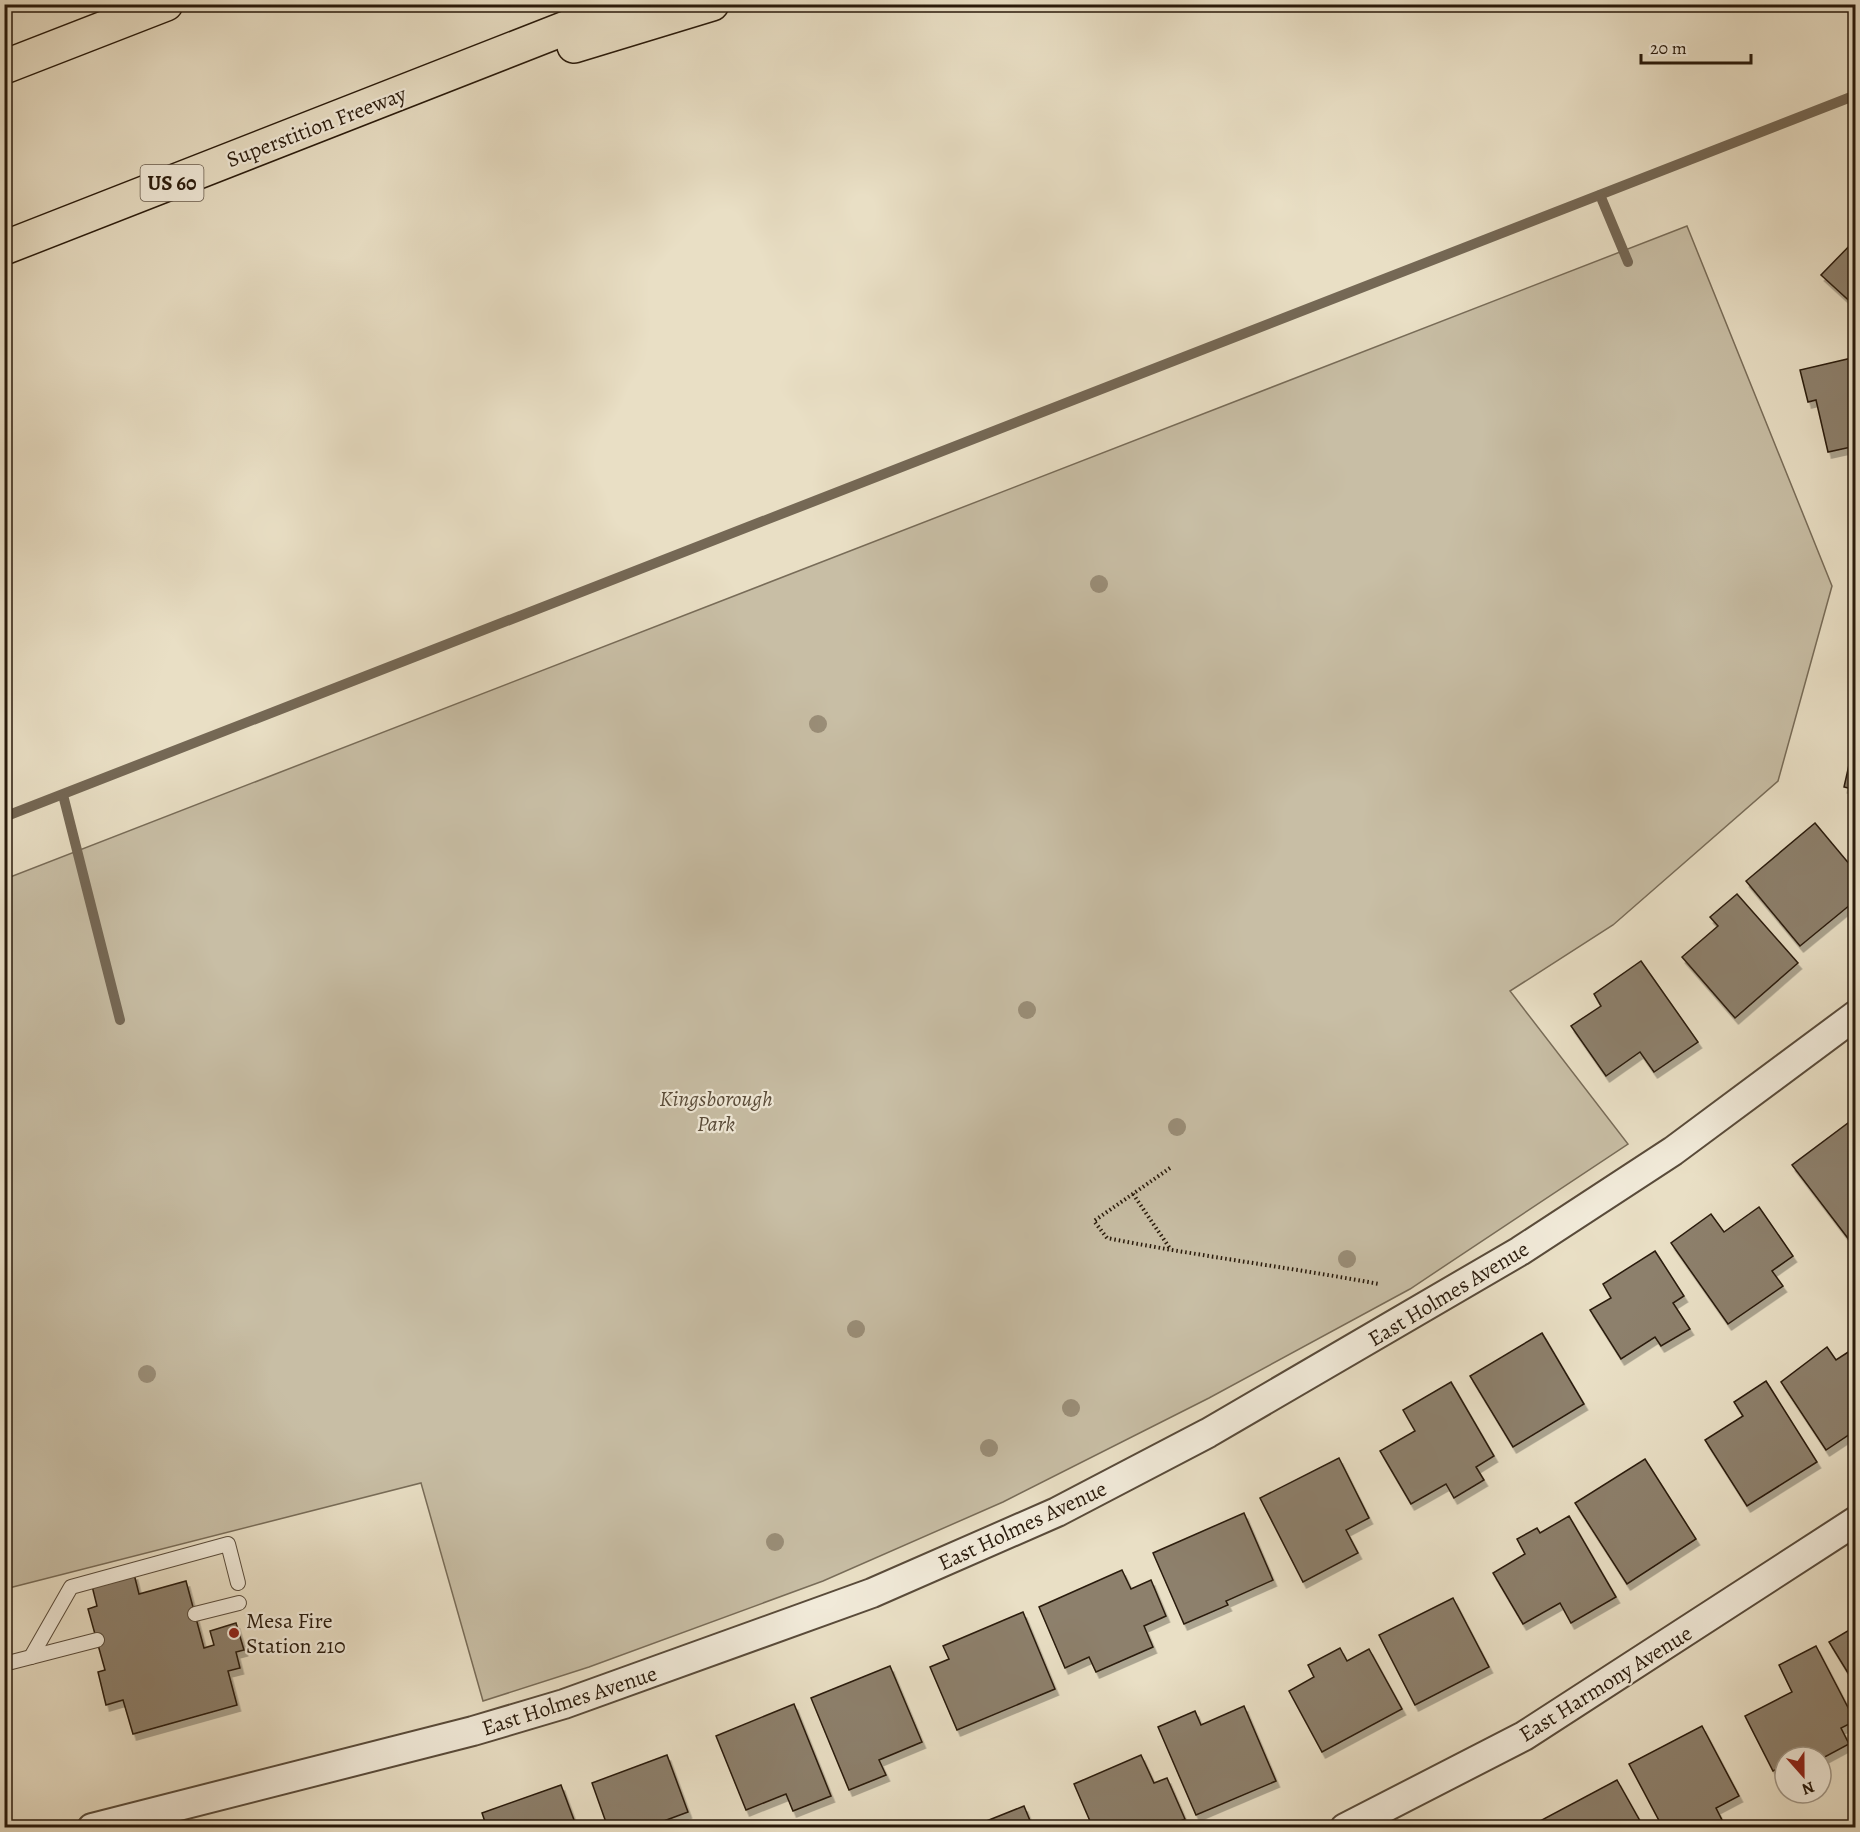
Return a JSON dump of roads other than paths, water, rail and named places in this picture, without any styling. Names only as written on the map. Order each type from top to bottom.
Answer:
[{"type":"highway","points":[[4,67],[166,4]]},
{"type":"highway","name":"Superstition Freeway","points":[[4,248],[627,4]]},
{"type":"highway","points":[[339,117],[712,4]]},
{"type":"street","name":"East Holmes Avenue","points":[[92,1827],[473,1731],[564,1704],[872,1593],[1057,1512],[1208,1433],[1520,1251],[1673,1151],[1856,1015]]},
{"type":"street","name":"East Harmony Avenue","points":[[1345,1827],[1524,1736],[1856,1521]]},
{"type":"lane","points":[[31,1657],[71,1587],[228,1544],[238,1583]]},
{"type":"lane","points":[[195,1614],[239,1603]]},
{"type":"lane","points":[[4,1664],[97,1640]]},
{"type":"waterway","points":[[4,817],[1856,95]]},
{"type":"waterway","points":[[1600,195],[1628,262]]},
{"type":"waterway","points":[[63,795],[120,1020]]},
{"type":"place","name":"Mesa Fire Station 210","points":[[234,1633]]},
{"type":"park label","name":"Kingsborough Park","points":[[716,1110]]}]
